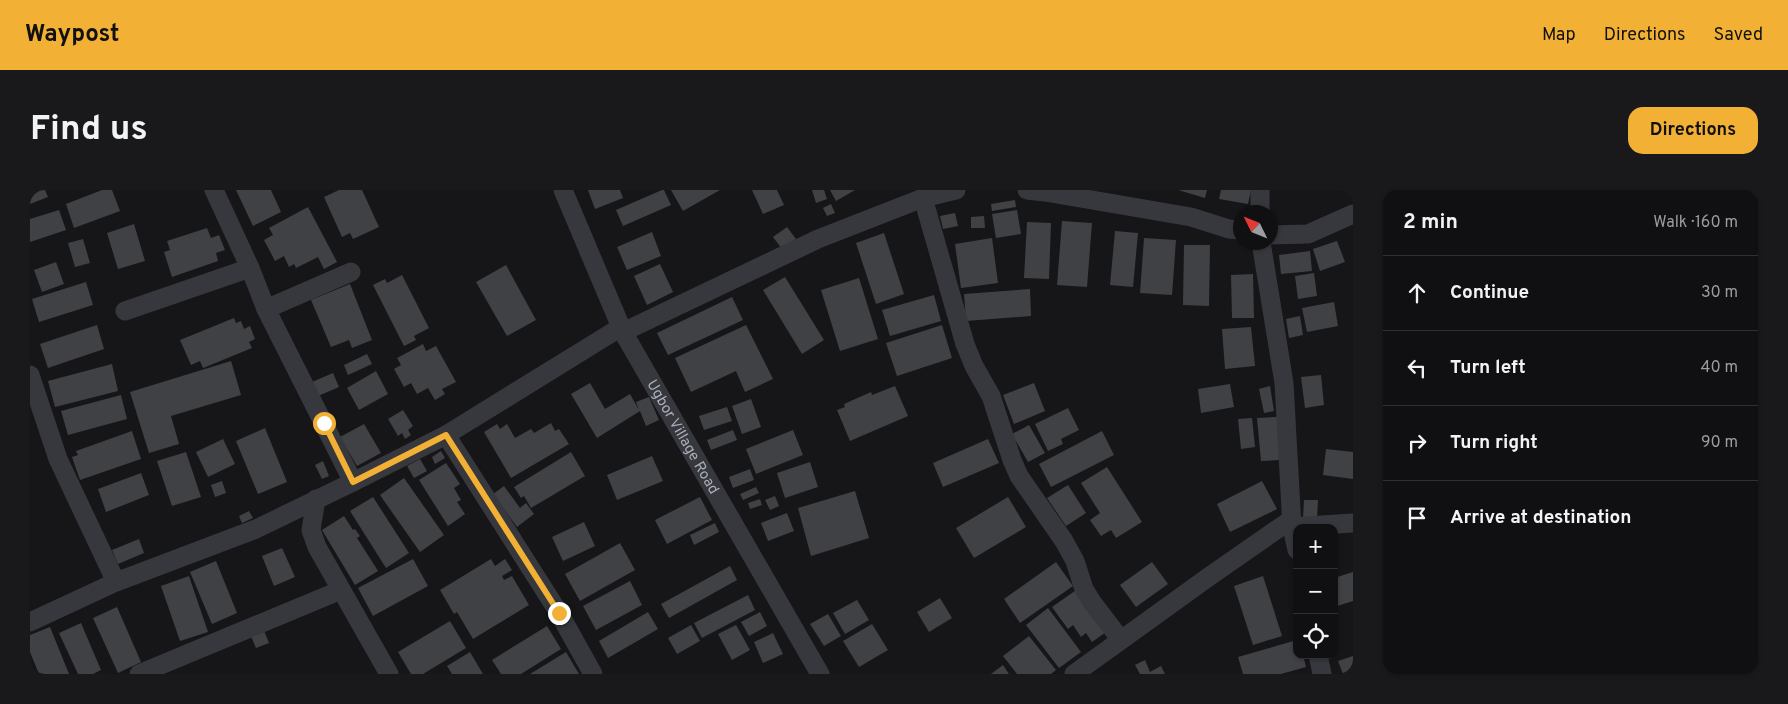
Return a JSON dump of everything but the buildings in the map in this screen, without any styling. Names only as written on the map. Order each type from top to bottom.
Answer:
[{"type":"street","points":[[214,190],[266,308],[353,482]]},
{"type":"street","name":"Ugbor Village Road","points":[[563,190],[622,330],[820,674]]},
{"type":"street","points":[[32,617],[116,582],[256,529],[446,435],[622,330],[818,239],[923,198],[956,190]]},
{"type":"street","points":[[1027,190],[1191,217],[1233,229]]},
{"type":"street","points":[[1260,190],[1260,205]]},
{"type":"street","points":[[923,198],[965,344],[974,366],[991,396],[1012,460],[1020,476],[1068,548],[1084,589],[1121,640]]},
{"type":"street","points":[[1278,235],[1308,234],[1353,214]]},
{"type":"street","points":[[1262,250],[1284,383],[1293,528]]},
{"type":"street","points":[[125,311],[250,268]]},
{"type":"street","points":[[266,308],[351,272]]},
{"type":"street","points":[[30,375],[58,459],[116,582]]},
{"type":"street","points":[[446,435],[559,613],[593,674]]},
{"type":"street","points":[[316,499],[311,530],[316,547],[389,674]]},
{"type":"street","points":[[1074,674],[1292,523],[1353,523]]},
{"type":"street","points":[[139,674],[341,590]]},
{"type":"street","points":[[1319,659],[1322,674]]},
{"type":"route","points":[[324,423],[353,482],[446,435],[559,613]]}]
